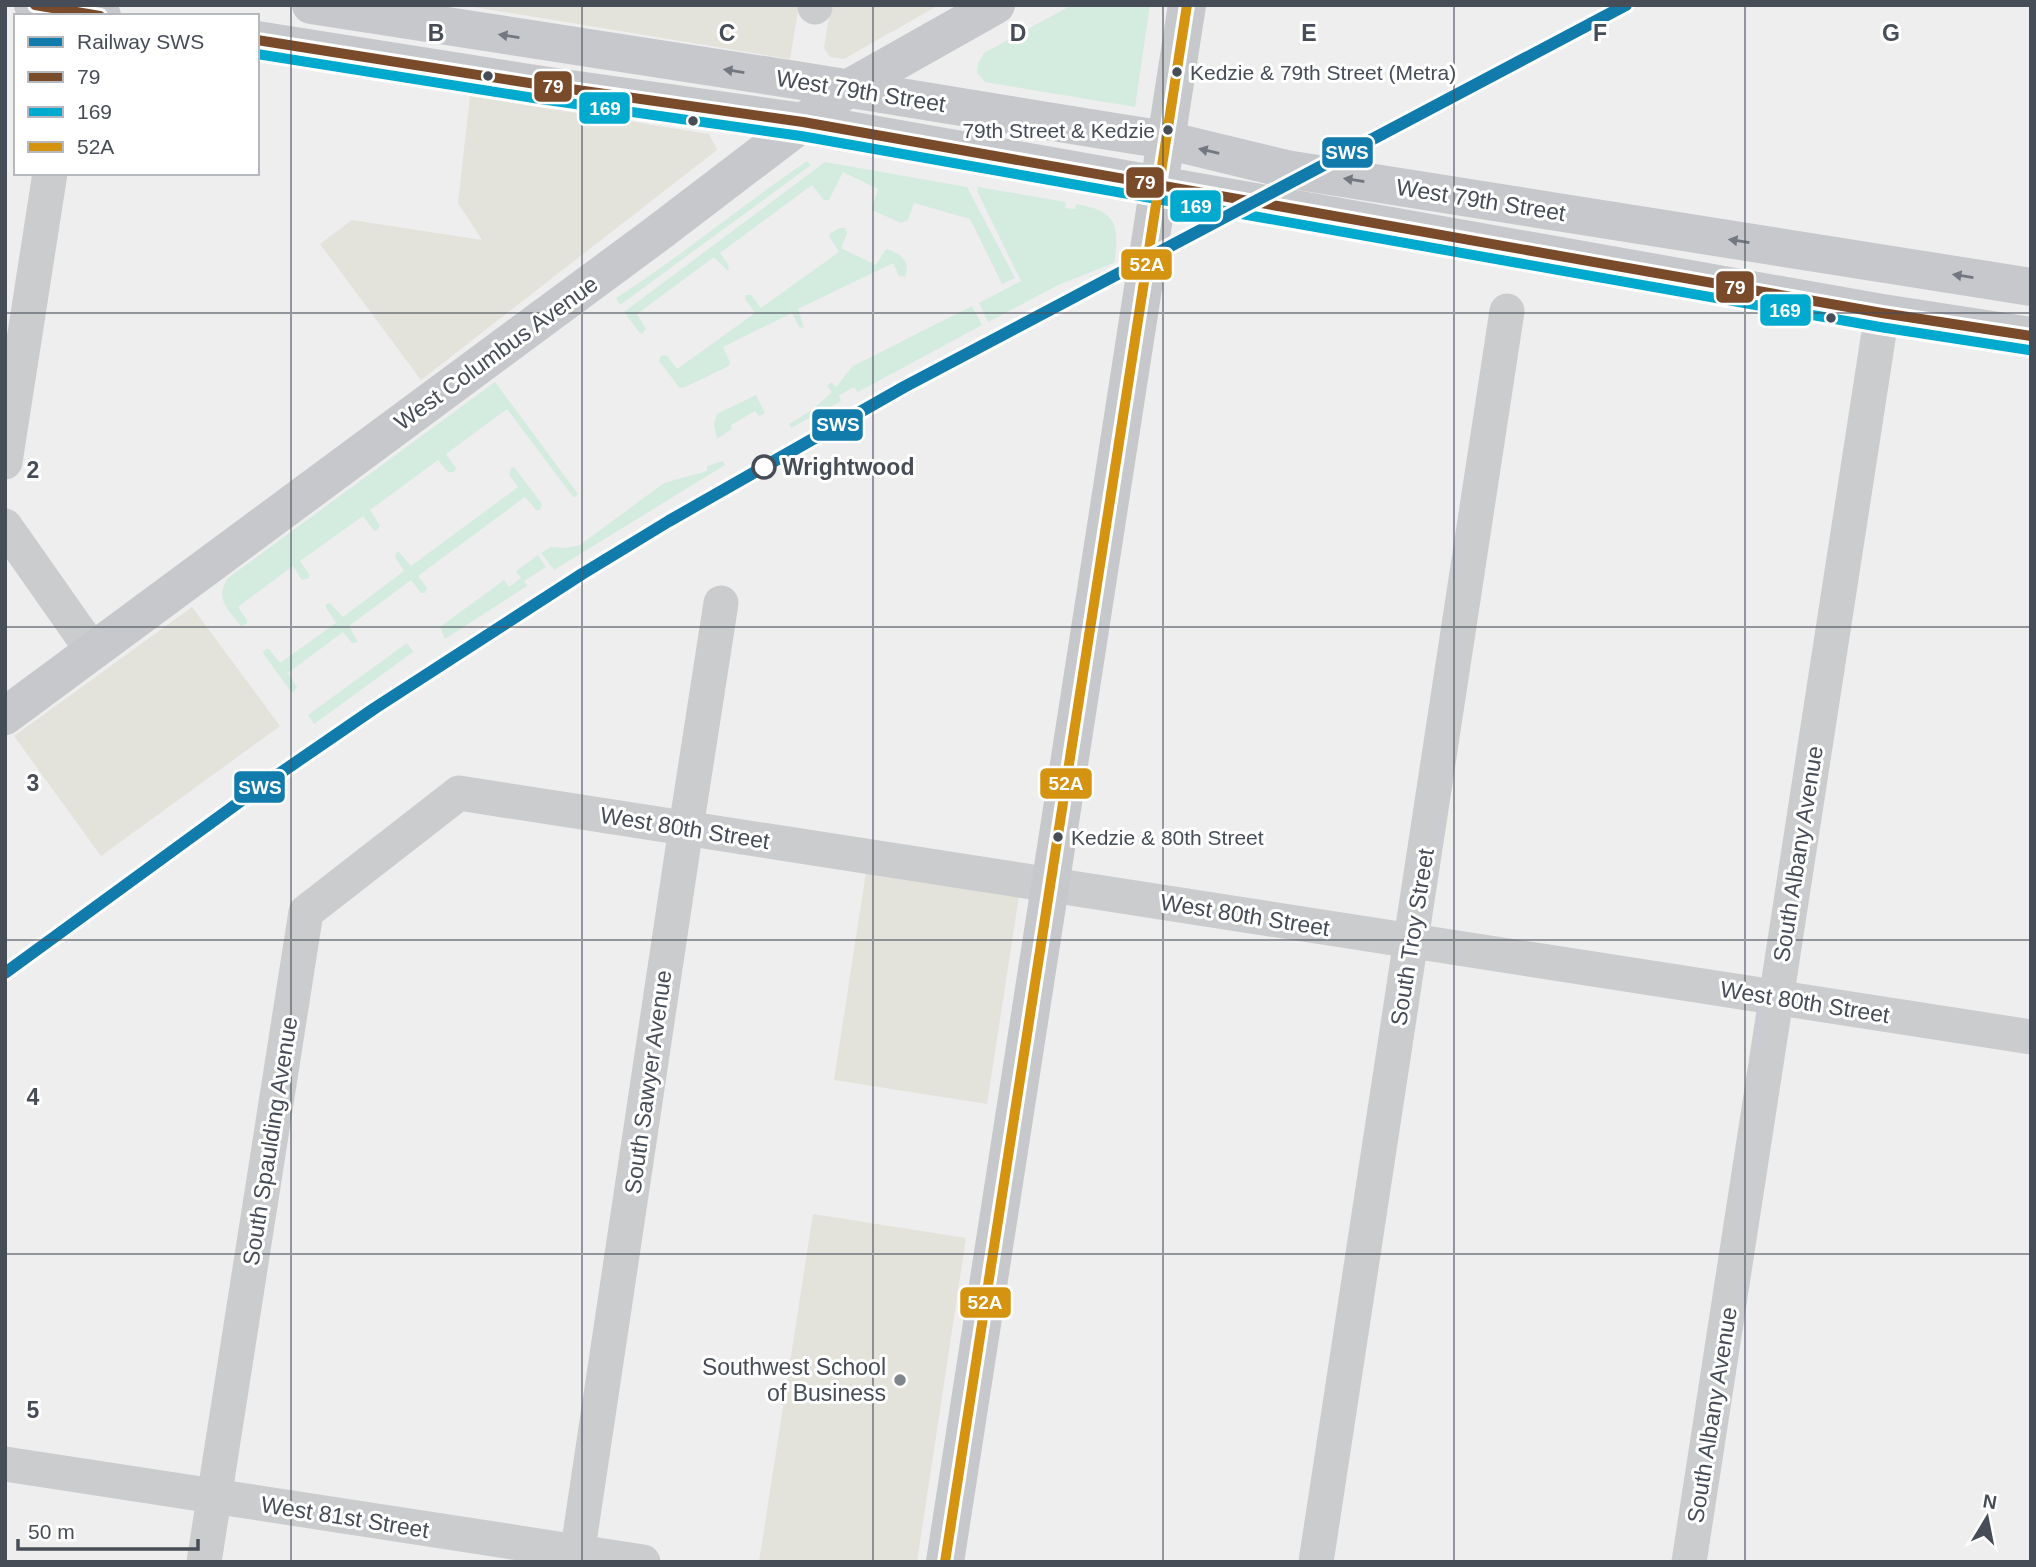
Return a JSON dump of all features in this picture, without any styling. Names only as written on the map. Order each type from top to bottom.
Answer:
[{"type":"main road","points":[[33,5],[83,14]]},
{"type":"main road","name":"West 79th Street","points":[[311,5],[444,15],[847,89],[1166,141],[1286,169],[2031,287]]},
{"type":"main road","name":"West Columbus Avenue","points":[[5,716],[658,233],[847,89],[996,5]]},
{"type":"main road","points":[[944,1562],[1187,5]]},
{"type":"main road","name":"West 79th Street","points":[[259,40],[542,85],[803,122],[1882,313],[2031,336]]},
{"type":"street","points":[[5,462],[50,175]]},
{"type":"street","name":"South Troy Street","points":[[1316,1562],[1507,311]]},
{"type":"street","name":"South Albany Avenue","points":[[1689,1562],[1882,313]]},
{"type":"street","points":[[5,526],[92,650]]},
{"type":"street","name":"South Sawyer Avenue","points":[[577,1557],[722,603]]},
{"type":"street","name":"West 80th Street","points":[[459,793],[2031,1037]]},
{"type":"street","name":"South Spaulding Avenue","points":[[204,1562],[306,912],[459,793]]},
{"type":"street","name":"West 81st Street","points":[[5,1464],[577,1557],[643,1562]]},
{"type":"shaded area","points":[[462,5],[799,5],[790,59]]},
{"type":"shaded area","points":[[831,5],[939,5],[844,59],[830,57],[824,48]]},
{"type":"shaded area","points":[[470,96],[709,134],[717,150],[421,380],[320,244],[352,220],[482,240],[458,203]]},
{"type":"shaded area","points":[[192,607],[280,726],[101,856],[14,736]]},
{"type":"shaded area","points":[[866,872],[1019,896],[987,1104],[834,1080]]},
{"type":"shaded area","points":[[813,1214],[966,1238],[917,1562],[759,1562]]},
{"type":"green space","points":[[1072,5],[1150,5],[1135,107],[985,82],[977,73],[984,53]]},
{"type":"green space","points":[[807,161],[811,165],[620,305],[616,298]]},
{"type":"green space","points":[[825,162],[967,187],[1015,278],[1002,284],[970,219],[914,203],[908,220],[901,223],[872,210],[878,189],[843,172],[829,200],[824,200],[812,185],[720,253],[729,266],[728,271],[714,257],[637,314],[646,329],[642,334],[639,332],[624,312]]},
{"type":"green space","points":[[978,187],[1066,202],[1065,208],[1075,209],[1076,204],[1100,211],[1113,222],[1115,229],[1114,263],[1058,285],[988,322],[979,303],[1021,281],[977,191]]},
{"type":"green space","points":[[839,228],[845,228],[847,233],[841,248],[876,265],[886,249],[896,253],[903,258],[907,266],[905,277],[899,276],[893,263],[798,309],[804,328],[799,327],[792,313],[723,347],[730,362],[729,366],[683,388],[679,387],[659,361],[660,357],[667,356],[677,369],[755,313],[745,299],[746,295],[751,295],[761,308],[839,252],[829,234]]},
{"type":"green space","points":[[972,306],[982,325],[858,392],[854,387],[839,395],[841,401],[791,428],[789,424],[812,410],[832,392],[827,386],[831,382],[836,387],[853,366]]},
{"type":"green space","points":[[495,382],[578,494],[574,498],[507,409],[446,454],[456,468],[454,472],[448,472],[438,460],[370,510],[380,526],[377,530],[374,531],[363,516],[300,561],[309,578],[302,580],[293,566],[238,607],[247,620],[247,624],[241,626],[224,604],[222,592],[228,578]]},
{"type":"green space","points":[[756,395],[765,413],[759,416],[755,411],[731,425],[732,429],[717,439],[714,424],[717,414]]},
{"type":"green space","points":[[723,461],[725,465],[554,570],[541,553],[551,547],[580,545],[664,483],[707,471],[707,466]]},
{"type":"green space","points":[[514,467],[542,504],[540,510],[536,510],[525,497],[418,576],[427,588],[425,593],[421,593],[411,580],[349,626],[358,642],[352,643],[343,632],[288,673],[297,687],[291,692],[263,652],[269,649],[280,663],[336,623],[326,604],[330,603],[343,617],[404,571],[395,557],[396,553],[399,552],[411,566],[518,487],[509,475]]},
{"type":"green space","points":[[538,555],[546,567],[524,581],[527,586],[445,639],[440,627],[504,580],[509,587],[521,578],[516,571]]},
{"type":"green space","points":[[407,643],[413,652],[314,724],[308,715]]},
{"type":"rail line","name":"SWS","points":[[5,973],[260,787],[375,708],[669,521],[904,387],[1626,5]]},
{"type":"transit line","name":"79","points":[[35,5],[88,14]]},
{"type":"transit line","name":"52A","points":[[945,1562],[1187,5]]},
{"type":"transit line","name":"79","points":[[259,40],[542,85],[803,122],[1882,313],[2031,336]]},
{"type":"transit line","name":"169","points":[[259,54],[540,99],[801,136],[1880,327],[2029,350]]},
{"type":"place","name":"Kedzie & 79th Street (Metra)","points":[[1177,72]]},
{"type":"place","name":"79th Street & Kedzie","points":[[1168,130]]},
{"type":"place","name":"Wrightwood","points":[[764,467]]},
{"type":"place","name":"Kedzie & 80th Street","points":[[1058,837]]},
{"type":"place","name":"Southwest School of Business","points":[[900,1380]]}]
